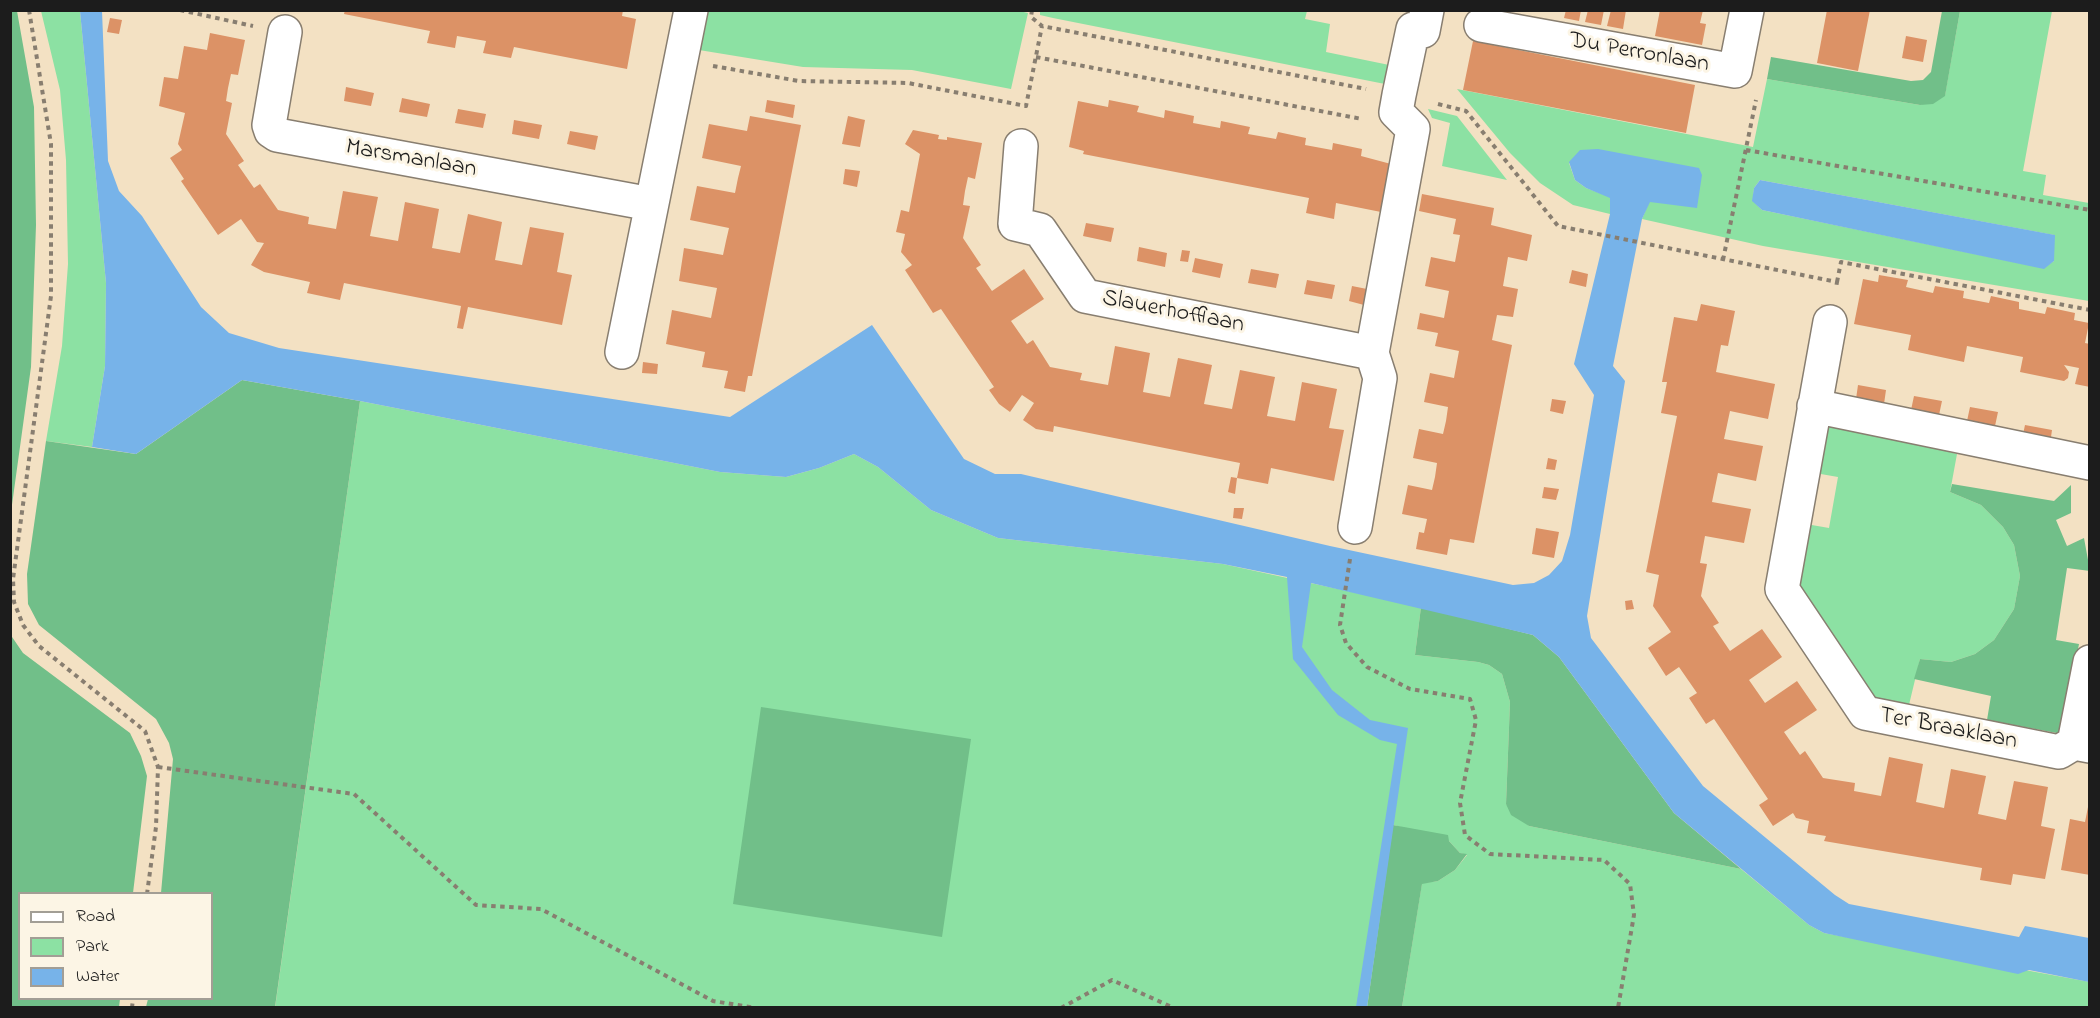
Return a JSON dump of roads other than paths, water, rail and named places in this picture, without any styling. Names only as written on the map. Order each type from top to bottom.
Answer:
[{"type":"street","points":[[622,352],[691,10]]},
{"type":"street","points":[[1352,541],[1380,378],[1372,353],[1413,129],[1396,112],[1413,29],[1423,31],[1427,10]]},
{"type":"street","name":"Du Perronlaan","points":[[1481,25],[1735,71],[1747,10]]},
{"type":"street","name":"Marsmanlaan","points":[[272,30],[269,125],[271,131],[277,135],[651,204]]},
{"type":"street","name":"Slauerhofflaan","points":[[1021,146],[1015,224],[1040,230],[1085,296],[1372,353]]},
{"type":"street","name":"Ter Braaklaan","points":[[1830,321],[1782,589],[1865,713],[2060,752],[2082,744],[2090,662]]},
{"type":"street","points":[[1814,406],[2090,463]]},
{"type":"water","points":[[80,11],[102,11],[108,161],[119,191],[142,216],[201,307],[229,333],[279,348],[730,417],[872,325],[964,459],[995,474],[1021,474],[1330,546],[1513,585],[1534,583],[1549,575],[1562,561],[1570,535],[1594,395],[1574,364],[1610,214],[1610,198],[1586,188],[1575,180],[1569,162],[1580,150],[1598,149],[1699,168],[1702,175],[1697,208],[1650,202],[1642,219],[1613,366],[1625,381],[1587,616],[1591,638],[1703,786],[1835,895],[1849,904],[2019,937],[2025,926],[2089,938],[2089,982],[2029,970],[2018,974],[1824,933],[1809,925],[1674,813],[1559,657],[1533,635],[1311,583],[1302,647],[1332,690],[1370,720],[1408,728],[1367,1007],[1356,1007],[1397,744],[1380,740],[1338,715],[1293,659],[1287,577],[1223,564],[998,538],[931,510],[878,467],[854,454],[819,468],[786,477],[720,472],[242,380],[136,454],[92,447],[105,366],[106,283]]},
{"type":"water","points":[[1760,180],[2055,235],[2054,261],[2044,269],[1762,210],[1752,201],[1754,188]]}]
